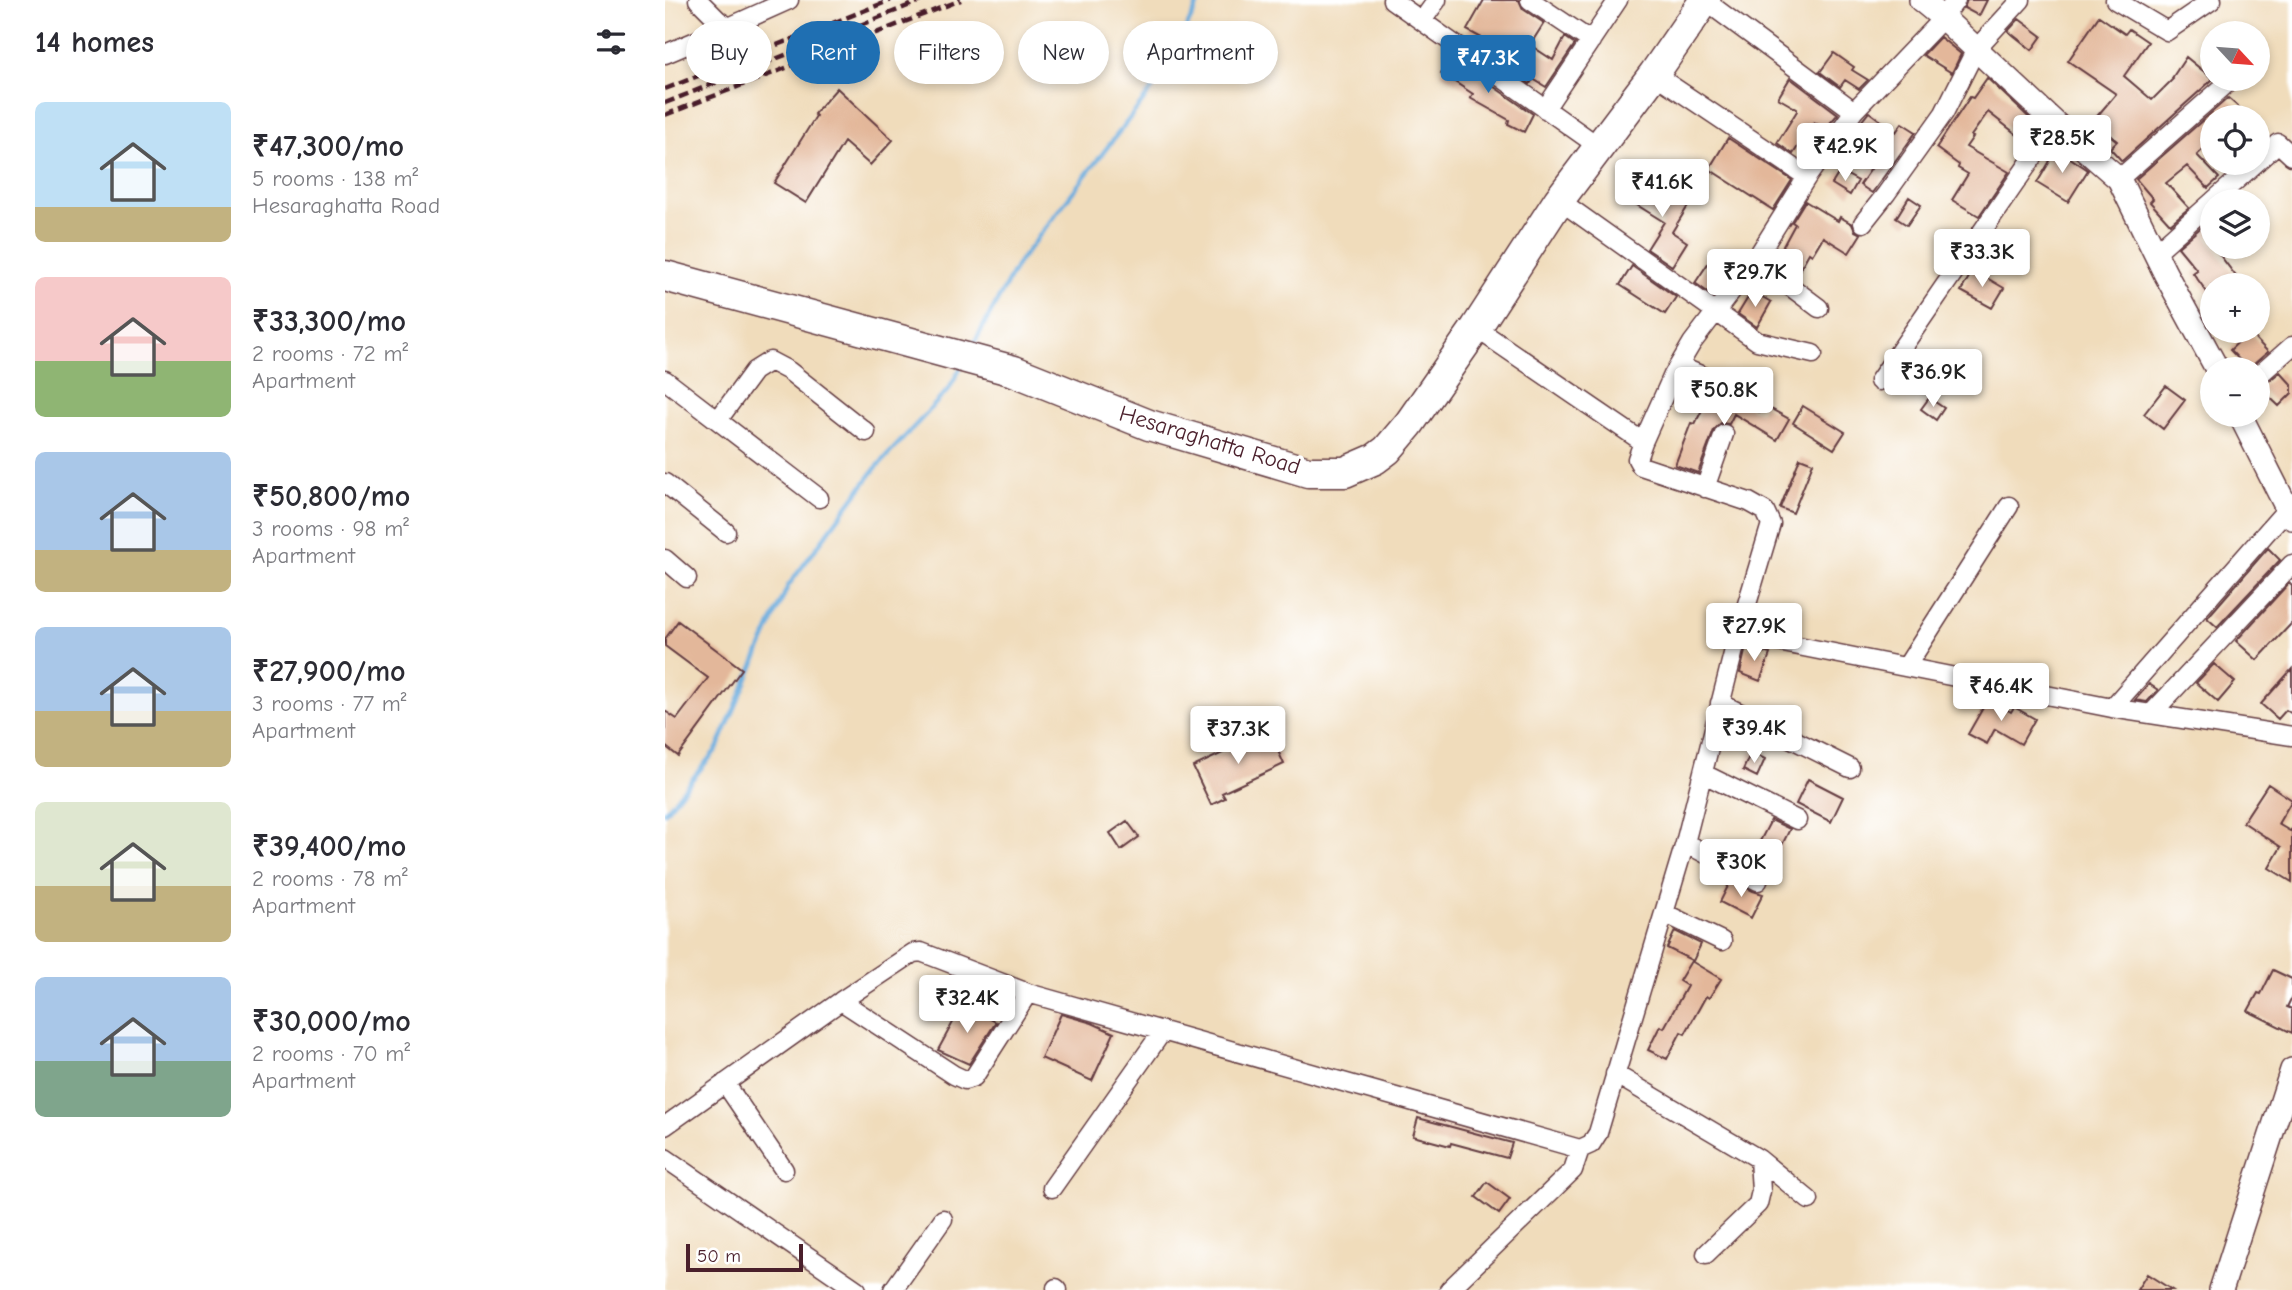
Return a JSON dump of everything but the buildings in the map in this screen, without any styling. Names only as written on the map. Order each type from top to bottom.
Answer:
[{"type":"main road","name":"Hesaraghatta Road","points":[[665,276],[1014,371],[1149,425],[1308,472],[1345,472],[1375,459],[1387,450],[1409,424],[1476,328],[1559,200],[1654,74],[1705,0]]},
{"type":"street","points":[[698,0],[719,21]]},
{"type":"street","points":[[1392,0],[1598,146]]},
{"type":"street","points":[[1422,21],[1437,0]]},
{"type":"street","points":[[1530,0],[1591,41]]},
{"type":"street","points":[[1545,109],[1618,0]]},
{"type":"street","points":[[1705,0],[1854,111]]},
{"type":"street","points":[[1921,0],[1949,9],[1976,49],[2119,179],[2211,357]]},
{"type":"street","points":[[1863,223],[1944,113],[1976,49],[2021,0]]},
{"type":"street","points":[[2115,0],[2167,31],[2212,0]]},
{"type":"street","points":[[740,21],[776,2]]},
{"type":"street","points":[[665,1126],[841,1000],[913,953],[930,955],[1028,993],[1162,1032],[1580,1149],[1591,1144],[1598,1133],[1685,843],[1738,634],[1771,524],[1765,512],[1749,502],[1640,466],[1637,459],[1692,343],[1755,260],[1807,177],[1854,111],[1949,9]]},
{"type":"street","points":[[665,54],[686,45]]},
{"type":"street","points":[[1654,74],[1807,177]]},
{"type":"street","points":[[2119,179],[2218,91]]},
{"type":"street","points":[[1879,381],[2056,124]]},
{"type":"street","points":[[2270,151],[2279,143],[2292,156]]},
{"type":"street","points":[[2227,189],[2242,175]]},
{"type":"street","points":[[1559,200],[1757,341],[1813,354]]},
{"type":"street","points":[[2155,253],[2200,213]]},
{"type":"street","points":[[1755,260],[1819,308]]},
{"type":"street","points":[[1476,328],[1643,442]]},
{"type":"street","points":[[2270,365],[2292,346]]},
{"type":"street","points":[[718,420],[754,371],[770,361],[789,371],[866,432]]},
{"type":"street","points":[[1679,366],[1755,398]]},
{"type":"street","points":[[665,380],[819,498]]},
{"type":"street","points":[[2112,708],[2290,513],[2246,427]]},
{"type":"street","points":[[1705,488],[1724,434]]},
{"type":"street","points":[[665,483],[726,532]]},
{"type":"street","points":[[1906,667],[2009,506]]},
{"type":"street","points":[[665,559],[687,578]]},
{"type":"street","points":[[2151,714],[2292,564]]},
{"type":"street","points":[[1738,634],[2112,708],[2292,736]]},
{"type":"street","points":[[1720,703],[1850,768]]},
{"type":"street","points":[[1704,774],[1797,820]]},
{"type":"street","points":[[1685,843],[1758,881]]},
{"type":"street","points":[[1664,913],[1721,941]]},
{"type":"street","points":[[841,1000],[965,1080],[974,1077],[1028,993]]},
{"type":"street","points":[[1052,1188],[1162,1032]]},
{"type":"street","points":[[2221,1290],[2292,1070]]},
{"type":"street","points":[[1615,1073],[1759,1158],[1809,1200]]},
{"type":"street","points":[[725,1083],[784,1170]]},
{"type":"street","points":[[1449,1290],[1573,1170],[1580,1149]]},
{"type":"street","points":[[665,1158],[857,1290]]},
{"type":"street","points":[[1706,1254],[1758,1204],[1761,1191],[1759,1158]]},
{"type":"street","points":[[893,1290],[943,1219]]},
{"type":"waterway","points":[[971,349],[1018,263],[1163,75],[1197,6],[1195,0]]},
{"type":"waterway","points":[[665,812],[717,749],[788,586],[875,469],[949,389],[960,369]]},
{"type":"railway","points":[[665,89],[891,0]]},
{"type":"railway","points":[[665,103],[923,0]]},
{"type":"railway","points":[[665,115],[961,0]]}]
